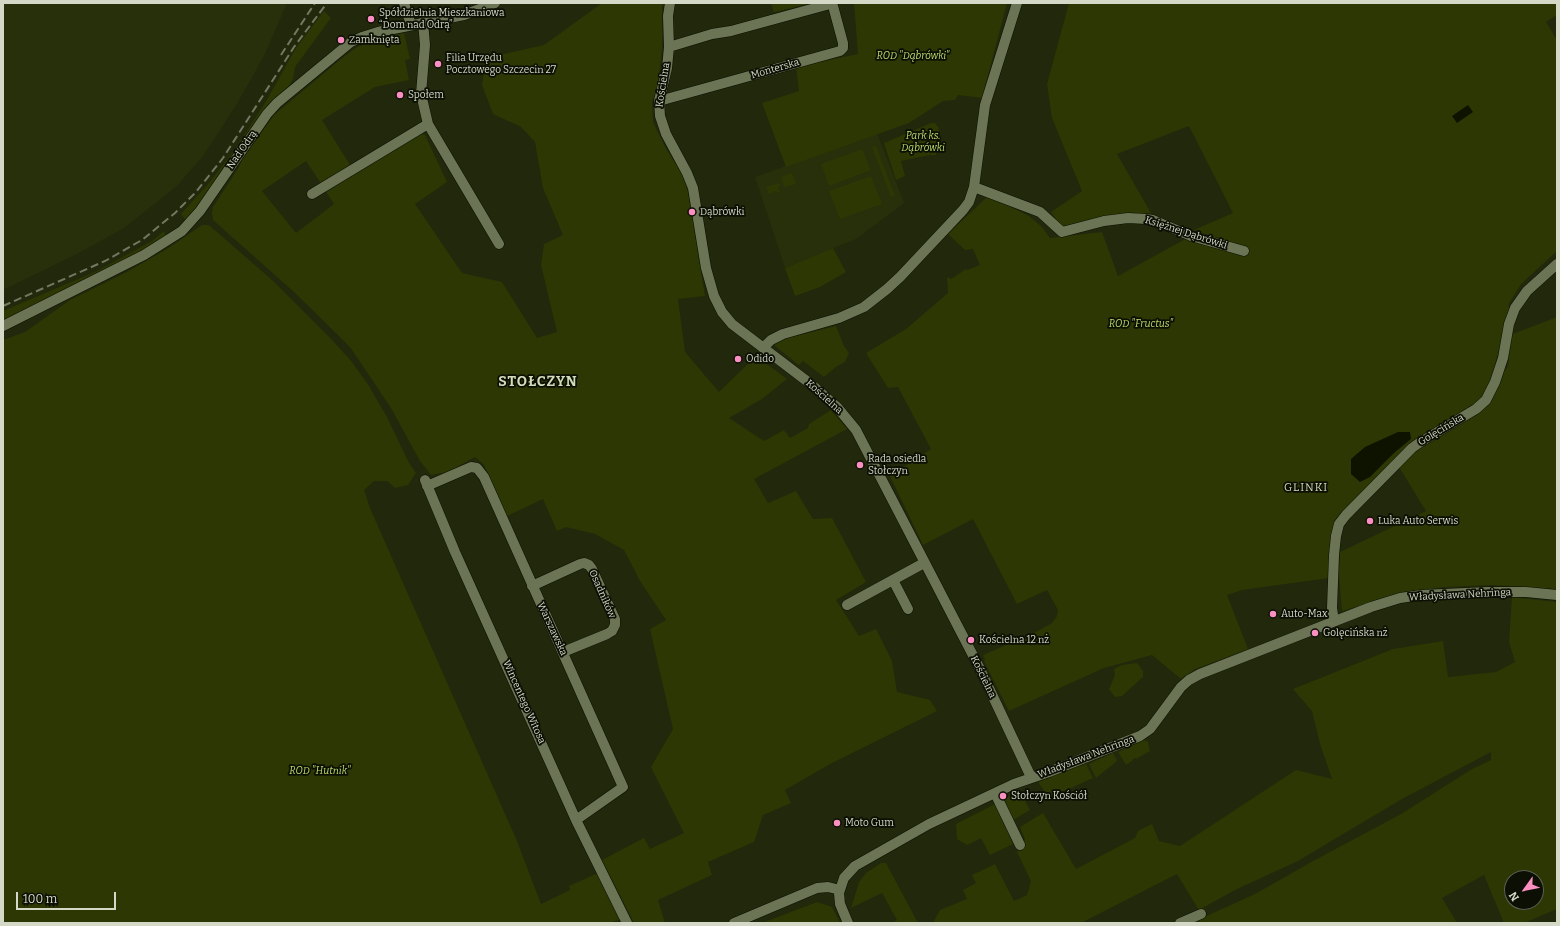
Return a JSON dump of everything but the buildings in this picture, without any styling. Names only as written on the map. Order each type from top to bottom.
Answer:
[{"type":"street","points":[[404,3],[412,25]]},
{"type":"street","name":"Nad Odrą","points":[[3,326],[144,255],[171,239],[192,221],[200,211],[267,114],[277,103],[335,55],[356,40],[370,34],[423,22],[464,15],[494,3]]},
{"type":"street","name":"Kościelna","points":[[670,3],[668,20],[669,47],[667,68],[659,101],[660,116],[662,126],[687,173],[693,188],[706,268],[714,296],[722,312],[732,324],[802,377],[846,416],[864,445],[979,667],[1031,777]]},
{"type":"street","points":[[763,348],[771,340],[783,334],[839,318],[859,309],[873,300],[900,277],[957,217],[969,202],[974,187],[985,106],[1017,3]]},
{"type":"street","points":[[669,47],[712,34],[731,31],[830,4]]},
{"type":"street","name":"Monterska","points":[[659,101],[840,51],[843,48],[843,43],[833,6],[830,4]]},
{"type":"street","points":[[423,22],[425,45],[421,94],[428,124],[499,244]]},
{"type":"street","points":[[312,194],[428,124]]},
{"type":"street","name":"Księżnej Dąbrówki","points":[[974,187],[1040,212],[1062,232],[1128,218],[1146,219],[1153,220],[1191,236],[1244,251]]},
{"type":"street","name":"Golęcińska","points":[[1334,621],[1332,608],[1334,555],[1336,536],[1340,524],[1346,515],[1412,448],[1476,409],[1486,400],[1495,382],[1503,358],[1509,324],[1515,308],[1527,291],[1557,264]]},
{"type":"street","name":"Warszawska","points":[[426,483],[471,467],[477,468],[481,472],[563,652],[623,787],[576,820]]},
{"type":"street","name":"Wincentego Witosa","points":[[426,483],[576,820],[627,923]]},
{"type":"street","name":"Osadników","points":[[532,586],[580,564],[584,563],[589,565],[592,569],[615,620],[615,625],[612,631],[607,634],[563,652]]},
{"type":"street","points":[[846,605],[924,563]]},
{"type":"street","points":[[893,580],[908,609]]},
{"type":"street","name":"Władysława Nehringa","points":[[840,890],[845,876],[855,866],[929,824],[1031,777],[1052,771],[1140,736],[1150,729],[1181,687],[1197,675],[1385,602],[1415,596],[1495,592],[1557,595]]},
{"type":"street","points":[[995,793],[1020,845]]},
{"type":"street","points":[[734,923],[817,888],[828,887],[840,890],[840,904],[848,923]]},
{"type":"street","points":[[1180,923],[1201,914]]},
{"type":"shaded area","points":[[3,3],[287,3],[265,54],[237,104],[203,156],[177,186],[124,228],[77,254],[3,290]]},
{"type":"shaded area","points":[[1468,105],[1473,112],[1457,123],[1452,116]]},
{"type":"shaded area","points":[[877,133],[904,203],[856,239],[785,268],[755,177]]},
{"type":"shaded area","points":[[1398,432],[1410,432],[1411,439],[1394,453],[1370,477],[1360,482],[1351,474],[1351,459],[1365,447]]},
{"type":"green space","points":[[602,3],[663,3],[662,48],[658,85],[652,102],[653,122],[665,147],[682,174],[688,192],[705,296],[678,299],[685,352],[719,392],[756,356],[787,379],[762,399],[729,418],[764,441],[784,430],[790,438],[808,428],[809,424],[831,410],[847,429],[754,479],[768,503],[796,491],[813,519],[832,518],[866,582],[836,600],[859,636],[876,629],[892,661],[897,692],[930,700],[937,711],[830,764],[785,790],[791,803],[763,815],[754,842],[708,862],[712,875],[658,900],[665,923],[634,923],[602,860],[644,838],[650,849],[684,833],[651,767],[673,729],[650,629],[666,620],[640,581],[624,550],[595,534],[566,527],[557,531],[543,499],[507,516],[484,465],[475,457],[448,472],[431,475],[420,461],[391,408],[350,347],[294,292],[213,220],[212,213],[213,207],[242,160],[274,115],[357,47],[374,41],[375,39],[404,33],[410,59],[405,60],[409,80],[375,87],[322,120],[352,168],[322,185],[306,161],[262,191],[296,233],[334,204],[325,190],[419,133],[425,135],[447,182],[415,204],[462,273],[502,282],[537,338],[557,332],[541,265],[544,244],[563,235],[543,188],[535,142],[521,127],[493,114],[482,85],[486,58],[544,45]]},
{"type":"green space","points":[[771,3],[813,3],[774,12]]},
{"type":"green space","name":"ROD \"Dąbrówki\"","points":[[854,3],[1007,3],[982,98],[958,95],[955,100],[943,101],[909,123],[786,167],[762,103],[799,91],[796,67],[858,54]]},
{"type":"green space","name":"ROD \"Fructus\"","points":[[1069,3],[1557,3],[1557,15],[1546,22],[1557,40],[1557,251],[1521,284],[1508,305],[1510,308],[1493,372],[1502,373],[1508,367],[1509,360],[1505,356],[1510,335],[1557,317],[1557,589],[1492,585],[1445,587],[1405,592],[1342,611],[1339,576],[1340,552],[1426,511],[1399,467],[1420,448],[1418,440],[1338,517],[1332,534],[1329,578],[1242,590],[1227,595],[1248,649],[1195,669],[1181,679],[1152,655],[1104,668],[1009,711],[984,661],[983,655],[1036,632],[1052,623],[1057,616],[1058,610],[1047,590],[1017,604],[973,519],[923,545],[890,476],[931,449],[898,387],[888,388],[866,353],[906,329],[948,293],[947,277],[951,279],[966,269],[967,270],[980,265],[973,249],[965,250],[948,234],[988,196],[1029,216],[1042,227],[1050,238],[1102,232],[1118,276],[1189,237],[1196,229],[1233,213],[1189,126],[1117,154],[1151,213],[1065,227],[1059,223],[1051,212],[1082,191],[1052,118],[1047,84]]},
{"type":"green space","points":[[324,11],[331,18],[295,67],[293,79],[289,86],[272,101],[186,221],[181,214],[209,183],[235,149],[265,103],[296,48]]},
{"type":"green space","name":"Park ks. Dąbrówki","points":[[931,123],[935,123],[939,128],[936,155],[901,161],[905,176],[896,180],[884,143]]},
{"type":"green space","points":[[876,146],[895,196],[891,197],[872,147]]},
{"type":"green space","points":[[862,149],[871,170],[829,186],[821,164]]},
{"type":"green space","points":[[792,173],[796,184],[784,187],[781,177]]},
{"type":"green space","points":[[871,176],[882,204],[840,219],[829,191]]},
{"type":"green space","points":[[779,183],[780,186],[778,187],[780,193],[775,191],[769,194],[766,187]]},
{"type":"green space","name":"ROD \"Hutnik\"","points":[[202,225],[209,225],[272,280],[352,362],[369,386],[387,417],[408,461],[416,473],[408,485],[395,488],[387,481],[374,481],[364,490],[370,508],[517,841],[541,904],[570,890],[569,886],[598,873],[621,919],[610,923],[3,923],[3,340],[25,332],[70,300],[125,273],[167,249]]},
{"type":"green space","points":[[164,231],[166,237],[139,254],[3,320],[3,311],[97,271],[152,241]]},
{"type":"green space","points":[[833,248],[846,272],[820,287],[795,296],[785,268]]},
{"type":"green space","points":[[836,326],[844,346],[849,353],[845,362],[837,366],[824,377],[803,361],[799,365],[775,346],[775,343],[784,339]]},
{"type":"green space","points":[[1512,597],[1557,602],[1557,909],[1524,923],[1504,923],[1484,875],[1442,898],[1457,923],[1191,923],[1255,894],[1401,814],[1472,769],[1491,760],[1491,752],[1402,799],[1298,861],[1235,890],[1199,910],[1177,874],[1081,923],[933,923],[940,910],[967,899],[963,890],[976,883],[972,875],[995,864],[1014,901],[1027,895],[1031,881],[1017,852],[1025,839],[1020,827],[1043,813],[1076,869],[1135,838],[1138,831],[1152,824],[1159,841],[1180,846],[1296,770],[1332,779],[1320,744],[1312,711],[1293,689],[1393,649],[1443,641],[1448,677],[1496,672],[1515,662],[1509,642]]},
{"type":"green space","points":[[1137,663],[1143,671],[1143,677],[1122,696],[1115,697],[1109,689],[1115,675],[1114,669],[1122,665]]},
{"type":"green space","points":[[1145,740],[1148,742],[1150,751],[1136,759],[1135,758],[1126,765],[1118,752]]},
{"type":"green space","points":[[1113,753],[1117,761],[1096,778],[1089,764]]},
{"type":"green space","points":[[1086,764],[1093,778],[1051,797],[1047,795],[1038,782]]},
{"type":"green space","points":[[1020,792],[1030,810],[1013,820],[1003,799]]},
{"type":"green space","points":[[995,804],[998,807],[1013,844],[990,855],[981,838],[967,845],[957,839],[956,824]]},
{"type":"green space","points":[[881,863],[886,863],[918,923],[892,923],[897,920],[882,893],[851,908],[859,882],[866,873]]},
{"type":"green space","points":[[817,902],[832,907],[840,923],[762,923]]},
{"type":"railway","points":[[281,55],[315,3]]},
{"type":"railway","points":[[3,306],[105,261],[142,240],[175,213],[196,192],[223,158],[294,47],[327,3]]},
{"type":"place","name":"Spółdzielnia Mieszkaniowa “Dom nad Odrą”","points":[[371,19]]},
{"type":"place","name":"Zamknięta","points":[[341,40]]},
{"type":"place","name":"Filia Urzędu Pocztowego Szczecin 27","points":[[438,64]]},
{"type":"place","name":"Społem","points":[[400,95]]},
{"type":"place","name":"Dąbrówki","points":[[692,212]]},
{"type":"place","name":"Odido","points":[[738,359]]},
{"type":"place","name":"Rada osiedla Stołczyn","points":[[860,465]]},
{"type":"place","name":"Luka Auto Serwis","points":[[1370,521]]},
{"type":"place","name":"Auto-Max","points":[[1273,614]]},
{"type":"place","name":"Golęcińska nż","points":[[1315,633]]},
{"type":"place","name":"Kościelna 12 nż","points":[[971,640]]},
{"type":"place","name":"Stołczyn Kościół","points":[[1003,796]]},
{"type":"place","name":"Moto Gum","points":[[837,823]]},
{"type":"district","name":"STOŁCZYN","points":[[538,382]]},
{"type":"district","name":"GLINKI","points":[[1306,488]]}]
